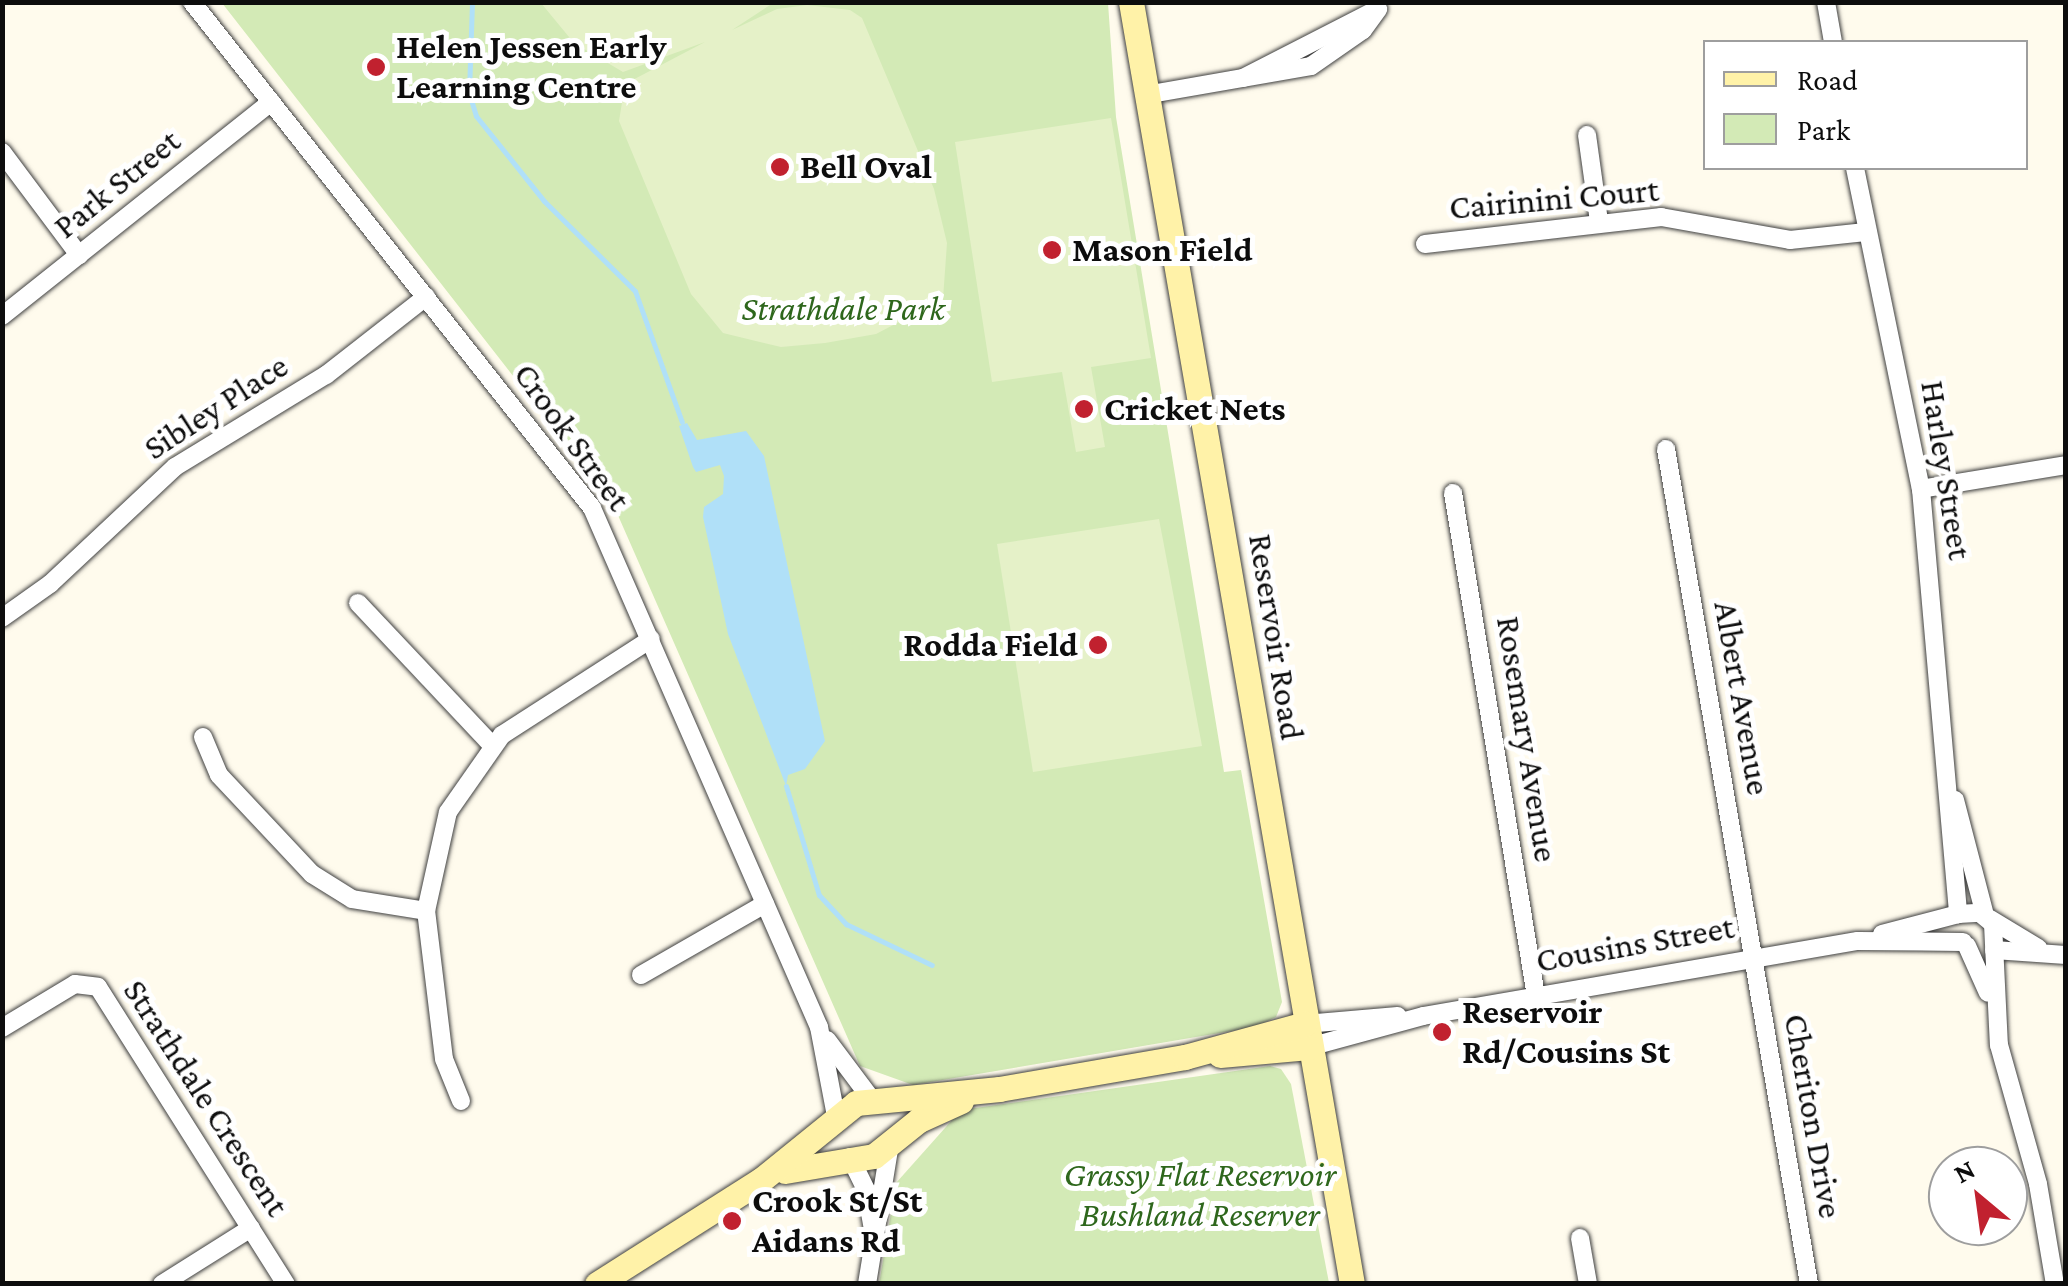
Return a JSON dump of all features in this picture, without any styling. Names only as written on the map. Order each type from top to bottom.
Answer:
[{"type":"main road","name":"Reservoir Road","points":[[1131,2],[1151,94],[1307,1036],[1352,1284]]},
{"type":"main road","name":"Cousins Street","points":[[872,1101],[999,1089],[1307,1036]]},
{"type":"main road","name":"Cousins Street","points":[[891,1142],[940,1109],[999,1089]]},
{"type":"main road","points":[[597,1284],[762,1180],[835,1117],[872,1101],[889,1120],[891,1142],[866,1158],[848,1157],[762,1180]]},
{"type":"main road","points":[[835,1117],[834,1136],[848,1157]]},
{"type":"street","name":"Crook Street","points":[[192,2],[592,508],[819,1027],[872,1101]]},
{"type":"street","points":[[1826,2],[1834,40]]},
{"type":"street","points":[[1151,94],[1242,78],[1318,53],[1383,6]]},
{"type":"street","name":"Park Street","points":[[2,316],[272,102]]},
{"type":"street","points":[[1587,134],[1599,221]]},
{"type":"street","points":[[2,152],[79,255]]},
{"type":"street","name":"Harley Street","points":[[1855,170],[1921,489],[1950,785],[1958,914],[1965,944]]},
{"type":"street","name":"Cairinini Court","points":[[1425,244],[1599,221],[1661,218],[1790,240],[1866,232]]},
{"type":"street","name":"Sibley Place","points":[[2,618],[59,576],[175,468],[326,375],[426,298]]},
{"type":"street","name":"Albert Avenue","points":[[1666,448],[1753,959]]},
{"type":"street","points":[[1921,489],[2066,465]]},
{"type":"street","name":"Rosemary Avenue","points":[[1454,493],[1536,996]]},
{"type":"street","points":[[358,603],[492,745]]},
{"type":"street","points":[[461,1101],[444,1060],[426,911],[448,812],[492,745],[537,708],[651,640]]},
{"type":"street","points":[[203,737],[219,774],[312,874],[352,899],[426,911]]},
{"type":"street","name":"Harley Street","points":[[1950,785],[1994,951]]},
{"type":"street","points":[[641,976],[765,904]]},
{"type":"street","name":"Cousins Street","points":[[1307,1036],[1858,941],[1958,914],[1988,917]]},
{"type":"street","points":[[1988,917],[2043,951]]},
{"type":"street","name":"Cousins Street","points":[[1858,941],[1965,944],[1994,951]]},
{"type":"street","points":[[1965,944],[1993,1008]]},
{"type":"street","points":[[2055,1284],[2038,1184],[2005,1079],[1993,1008],[1994,951],[2066,955]]},
{"type":"street","name":"Cheriton Drive","points":[[1753,959],[1809,1284]]},
{"type":"street","name":"Strathdale Crescent","points":[[2,1028],[70,986],[98,987],[286,1284]]},
{"type":"street","name":"Crook Street","points":[[819,1027],[835,1117]]},
{"type":"street","points":[[868,1284],[891,1142]]},
{"type":"street","points":[[848,1157],[866,1190],[874,1238]]},
{"type":"street","points":[[162,1284],[251,1228]]},
{"type":"street","points":[[1580,1238],[1588,1284]]},
{"type":"green space","name":"Strathdale Park","points":[[222,3],[1108,3],[1116,117],[1224,772],[1241,770],[1282,1002],[1276,1017],[1255,1027],[913,1085],[860,1066],[613,504]]},
{"type":"green space","name":"Bell Oval","points":[[541,3],[773,3],[732,30],[777,9],[807,5],[850,10],[862,18],[934,189],[947,243],[943,299],[876,334],[825,343],[781,347],[723,333],[691,294],[619,121],[625,84],[705,42],[623,72],[574,43]]},
{"type":"green space","name":"Mason Field","points":[[1111,118],[1151,358],[1091,367],[1105,447],[1076,452],[1062,372],[992,382],[955,142]]},
{"type":"green space","name":"Rodda Field","points":[[1159,519],[1202,746],[1033,772],[997,544]]},
{"type":"green space","name":"Grassy Flat Reservoir Bushland Reserver","points":[[1270,1066],[1281,1069],[1291,1084],[1329,1283],[879,1284],[896,1183],[961,1110]]},
{"type":"water","points":[[687,423],[697,440],[746,431],[764,456],[825,741],[805,769],[788,775],[786,786],[728,634],[703,517],[704,507],[723,494],[724,476],[720,465],[696,472],[679,426]]},
{"type":"waterway","points":[[472,2],[469,93],[476,116],[544,201],[635,291],[682,422]]},
{"type":"waterway","points":[[786,786],[819,895],[846,924],[932,965]]},
{"type":"place","name":"Helen Jessen Early Learning Centre","points":[[376,67]]},
{"type":"place","name":"Bell Oval","points":[[780,167]]},
{"type":"place","name":"Mason Field","points":[[1052,250]]},
{"type":"place","name":"Cricket Nets","points":[[1084,409]]},
{"type":"place","name":"Rodda Field","points":[[1098,645]]},
{"type":"place","name":"Reservoir Rd/Cousins St","points":[[1442,1032]]},
{"type":"place","name":"Crook St/St Aidans Rd","points":[[732,1221]]}]
